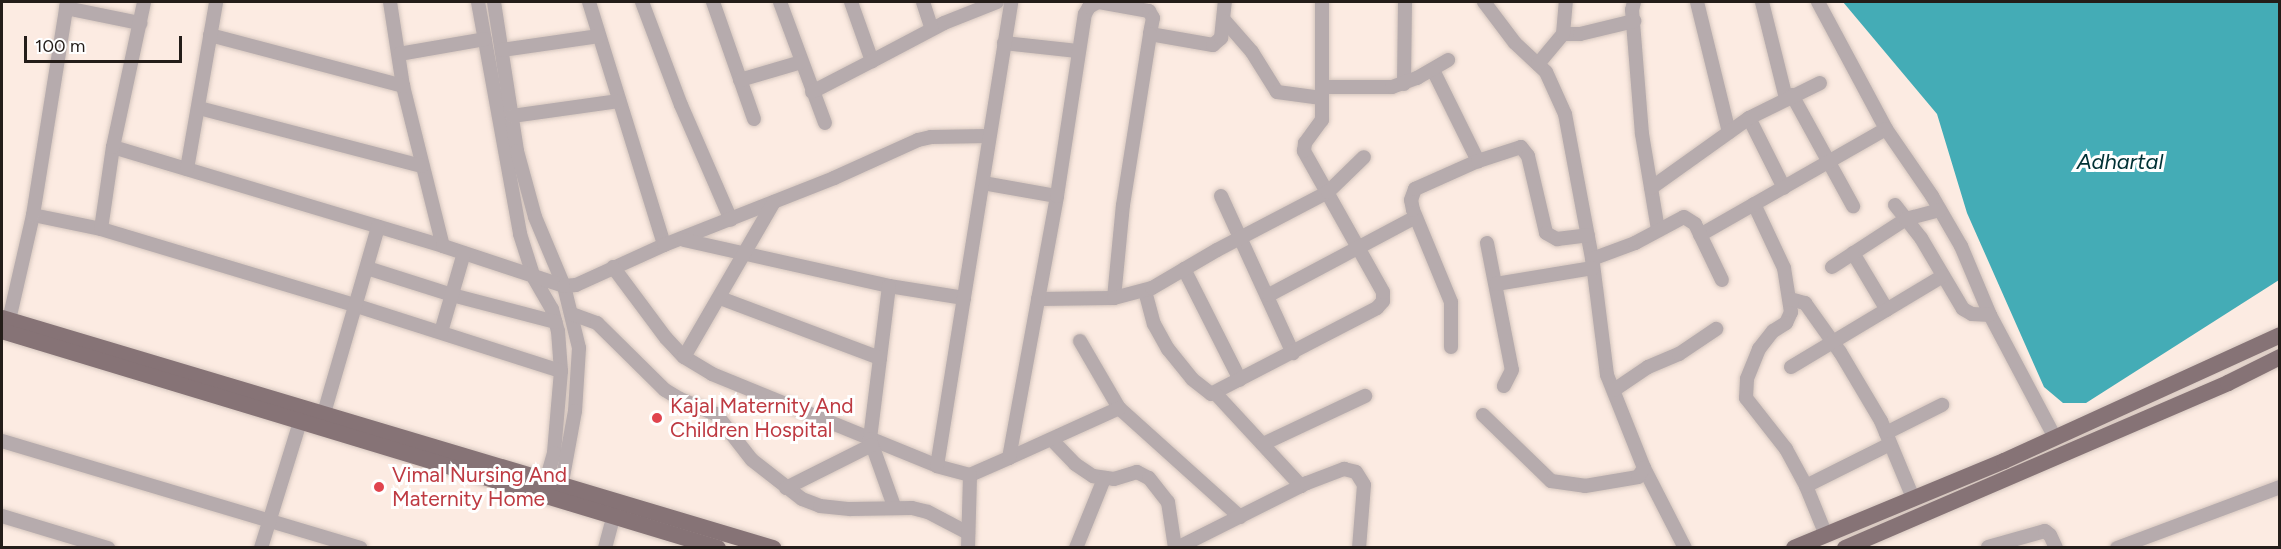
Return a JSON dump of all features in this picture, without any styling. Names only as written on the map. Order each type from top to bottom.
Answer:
[{"type":"main road","points":[[4,323],[553,490],[773,548]]},
{"type":"main road","points":[[1845,548],[2016,464],[2055,438],[2280,335]]},
{"type":"main road","points":[[1794,548],[1913,498],[2016,464],[2228,382],[2280,357]]},
{"type":"main road","points":[[303,414],[324,413],[553,490],[615,516],[718,548]]},
{"type":"street","points":[[101,229],[113,147],[144,2]]},
{"type":"street","points":[[187,169],[216,2]]},
{"type":"street","points":[[390,2],[403,86],[443,246]]},
{"type":"street","points":[[478,2],[520,234],[534,278],[552,309],[556,322],[561,371],[553,490]]},
{"type":"street","points":[[494,2],[517,151],[535,217],[564,286],[579,348],[579,373],[553,490]]},
{"type":"street","points":[[589,2],[664,245]]},
{"type":"street","points":[[642,2],[681,105],[731,220]]},
{"type":"street","points":[[713,2],[754,119]]},
{"type":"street","points":[[780,2],[825,123]]},
{"type":"street","points":[[851,2],[873,60]]},
{"type":"street","points":[[923,2],[932,29]]},
{"type":"street","points":[[812,92],[932,29],[997,2]]},
{"type":"street","points":[[937,466],[1011,2]]},
{"type":"street","points":[[1009,458],[1057,196],[1085,14],[1089,7],[1099,2],[1149,11],[1153,18],[1123,205],[1114,298]]},
{"type":"street","points":[[1150,34],[1213,45],[1221,38],[1225,21],[1225,2]]},
{"type":"street","points":[[1215,393],[1377,308],[1383,301],[1383,292],[1305,155],[1303,147],[1320,126],[1322,2]]},
{"type":"street","points":[[1404,84],[1405,2]]},
{"type":"street","points":[[1484,2],[1515,43],[1546,72],[1565,114],[1593,264],[1607,375],[1644,468],[1685,548]]},
{"type":"street","points":[[1538,64],[1563,34],[1566,2]]},
{"type":"street","points":[[1634,2],[1632,10],[1642,135],[1658,230]]},
{"type":"street","points":[[1697,2],[1729,132]]},
{"type":"street","points":[[1762,2],[1789,96],[1853,206]]},
{"type":"street","points":[[1818,2],[1886,129],[1961,246],[1990,315],[2055,438]]},
{"type":"street","points":[[4,323],[33,215],[67,5],[140,23]]},
{"type":"street","points":[[1225,21],[1258,60],[1277,92],[1322,92],[1392,87],[1404,84],[1448,60]]},
{"type":"street","points":[[1563,34],[1580,34],[1634,21]]},
{"type":"street","points":[[210,35],[403,86]]},
{"type":"street","points":[[502,50],[599,36]]},
{"type":"street","points":[[399,54],[485,39]]},
{"type":"street","points":[[1004,43],[1078,51]]},
{"type":"street","points":[[740,80],[801,62]]},
{"type":"street","points":[[1433,70],[1478,161]]},
{"type":"street","points":[[1651,188],[1749,118],[1789,96],[1820,83]]},
{"type":"street","points":[[512,116],[619,101]]},
{"type":"street","points":[[199,108],[422,166]]},
{"type":"street","points":[[1749,118],[1784,188]]},
{"type":"street","points":[[1700,235],[1886,129]]},
{"type":"street","points":[[113,147],[443,246],[534,278],[564,286],[576,285],[664,245],[684,240],[918,140],[931,137],[988,136]]},
{"type":"street","points":[[1451,347],[1449,293],[1416,218],[1411,200],[1415,189],[1478,161],[1521,147],[1528,156],[1546,233],[1557,239],[1588,235]]},
{"type":"street","points":[[1038,299],[1114,298],[1145,291],[1328,192],[1364,157]]},
{"type":"street","points":[[982,183],[1057,196]]},
{"type":"street","points":[[1221,196],[1269,295],[1293,353]]},
{"type":"street","points":[[684,357],[774,202]]},
{"type":"street","points":[[1754,204],[1784,268],[1790,299],[1790,318],[1767,337],[1755,357],[1747,379],[1746,398],[1786,449],[1806,486],[1826,535]]},
{"type":"street","points":[[1895,205],[1963,309],[1972,314],[1990,315]]},
{"type":"street","points":[[1832,267],[1906,219],[1940,210]]},
{"type":"street","points":[[33,215],[101,229],[357,306],[561,371]]},
{"type":"street","points":[[1496,284],[1593,264],[1684,217],[1692,221],[1722,280]]},
{"type":"street","points":[[1269,295],[1416,218]]},
{"type":"street","points":[[324,413],[357,306],[378,227]]},
{"type":"street","points":[[684,240],[889,286],[964,298]]},
{"type":"street","points":[[1487,243],[1512,370],[1504,386]]},
{"type":"street","points":[[441,332],[464,253]]},
{"type":"street","points":[[1853,253],[1887,310]]},
{"type":"street","points":[[613,267],[666,338],[684,357],[712,374],[871,442],[937,466],[970,475],[1119,408]]},
{"type":"street","points":[[367,268],[452,296],[556,322]]},
{"type":"street","points":[[1184,269],[1240,380]]},
{"type":"street","points":[[1791,367],[1942,276]]},
{"type":"street","points":[[889,286],[871,442],[894,506]]},
{"type":"street","points":[[1145,291],[1154,324],[1168,349],[1202,389],[1215,393],[1301,486]]},
{"type":"street","points":[[720,298],[880,358]]},
{"type":"street","points":[[1790,299],[1804,303],[1833,343],[1888,438],[1913,498]]},
{"type":"street","points":[[572,314],[597,323],[665,390],[716,414],[752,460],[802,499],[820,506],[850,509],[894,506],[928,512],[968,533]]},
{"type":"street","points":[[1614,390],[1648,367],[1678,354],[1716,329]]},
{"type":"street","points":[[1080,341],[1119,408],[1240,517]]},
{"type":"street","points":[[1263,444],[1365,396]]},
{"type":"street","points":[[1806,486],[1942,405]]},
{"type":"street","points":[[261,548],[303,414]]},
{"type":"street","points":[[1483,414],[1551,481],[1585,486],[1638,477],[1644,468]]},
{"type":"street","points":[[1052,440],[1075,464],[1093,476],[1104,480],[1133,472],[1149,478],[1168,502],[1176,548],[1301,486],[1344,469],[1351,470],[1360,476],[1365,495],[1359,548]]},
{"type":"street","points":[[2,441],[360,548]]},
{"type":"street","points":[[786,488],[871,442]]},
{"type":"street","points":[[968,548],[970,475]]},
{"type":"street","points":[[1076,548],[1104,480]]},
{"type":"street","points":[[2117,548],[2280,487]]},
{"type":"street","points":[[2,516],[108,548]]},
{"type":"street","points":[[605,548],[615,516]]},
{"type":"street","points":[[1988,547],[2045,531],[2050,534],[2056,548]]},
{"type":"water","name":"Adhartal","points":[[1843,2],[2279,2],[2279,280],[2086,403],[2063,403],[2044,387],[1967,213],[1937,114]]},
{"type":"place","name":"Kajal Maternity And Children Hospital","points":[[657,418]]},
{"type":"place","name":"Vimal Nursing And Maternity Home","points":[[379,487]]}]
